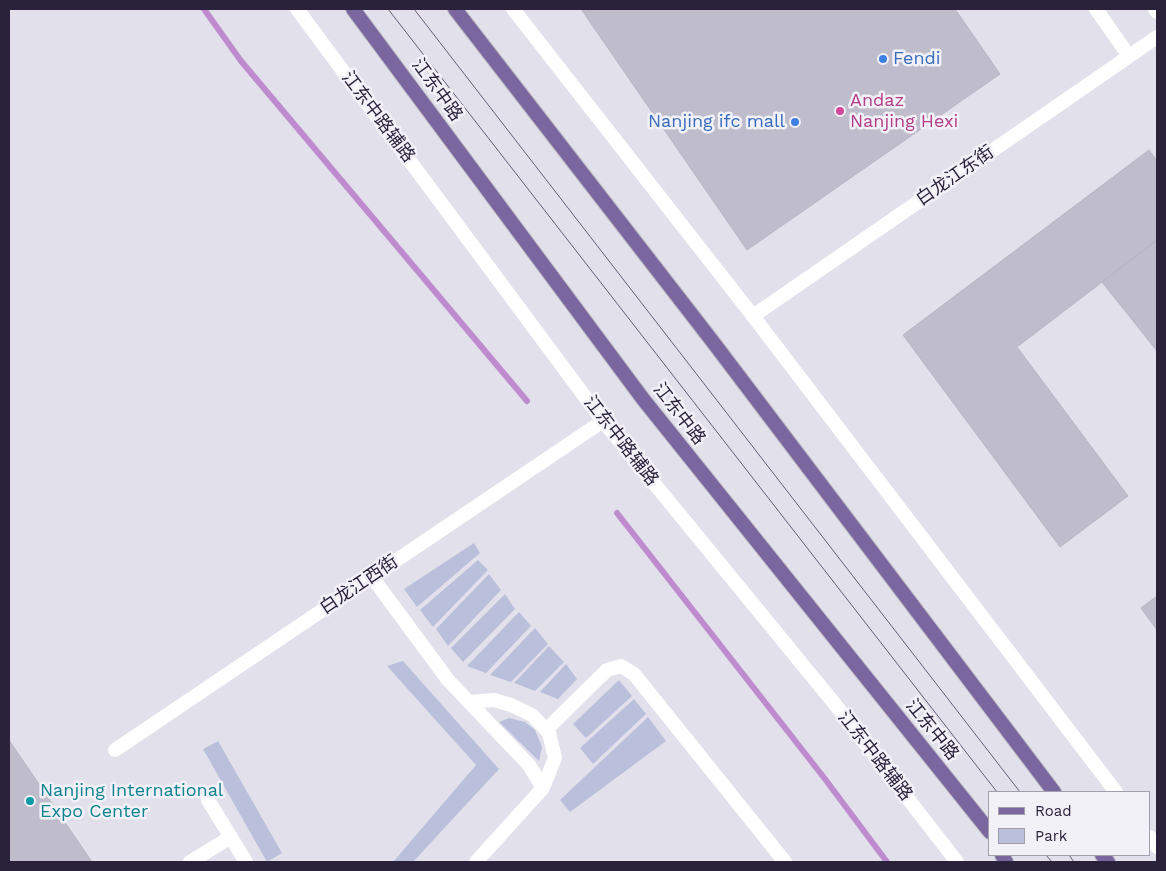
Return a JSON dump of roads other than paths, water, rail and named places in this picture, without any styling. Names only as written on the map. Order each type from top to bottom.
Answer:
[{"type":"main road","name":"江东中路","points":[[353,9],[643,399],[988,830]]},
{"type":"main road","points":[[455,9],[713,342],[1053,791]]},
{"type":"street","name":"江东中路辅路","points":[[297,9],[603,420],[834,703],[958,862]]},
{"type":"street","points":[[513,9],[753,316],[1115,791]]},
{"type":"street","points":[[1096,9],[1129,56]]},
{"type":"street","name":"白龙江东街","points":[[753,316],[1157,37]]},
{"type":"street","name":"白龙江西街","points":[[116,750],[603,420]]},
{"type":"street","points":[[372,577],[448,680],[529,765],[543,788]]},
{"type":"street","points":[[546,730],[607,670],[621,666],[634,674],[785,862]]},
{"type":"street","points":[[469,702],[494,700],[512,705],[532,715],[549,733],[555,758],[543,788],[476,862]]},
{"type":"street","points":[[208,800],[246,862]]},
{"type":"street","points":[[190,862],[231,837]]},
{"type":"waterway","points":[[204,9],[241,61],[527,401]]},
{"type":"waterway","points":[[617,513],[825,779],[887,862]]},
{"type":"tram line","points":[[388,9],[996,791]]},
{"type":"tram line","points":[[414,9],[1019,791]]},
{"type":"tram line","points":[[1047,856],[1052,862]]},
{"type":"tram line","points":[[1070,856],[1074,862]]},
{"type":"place","name":"Fendi","points":[[883,59]]},
{"type":"place","name":"Andaz Nanjing Hexi","points":[[840,111]]},
{"type":"place","name":"Nanjing ifc mall","points":[[795,122]]},
{"type":"place","name":"Nanjing International Expo Center","points":[[30,801]]}]
